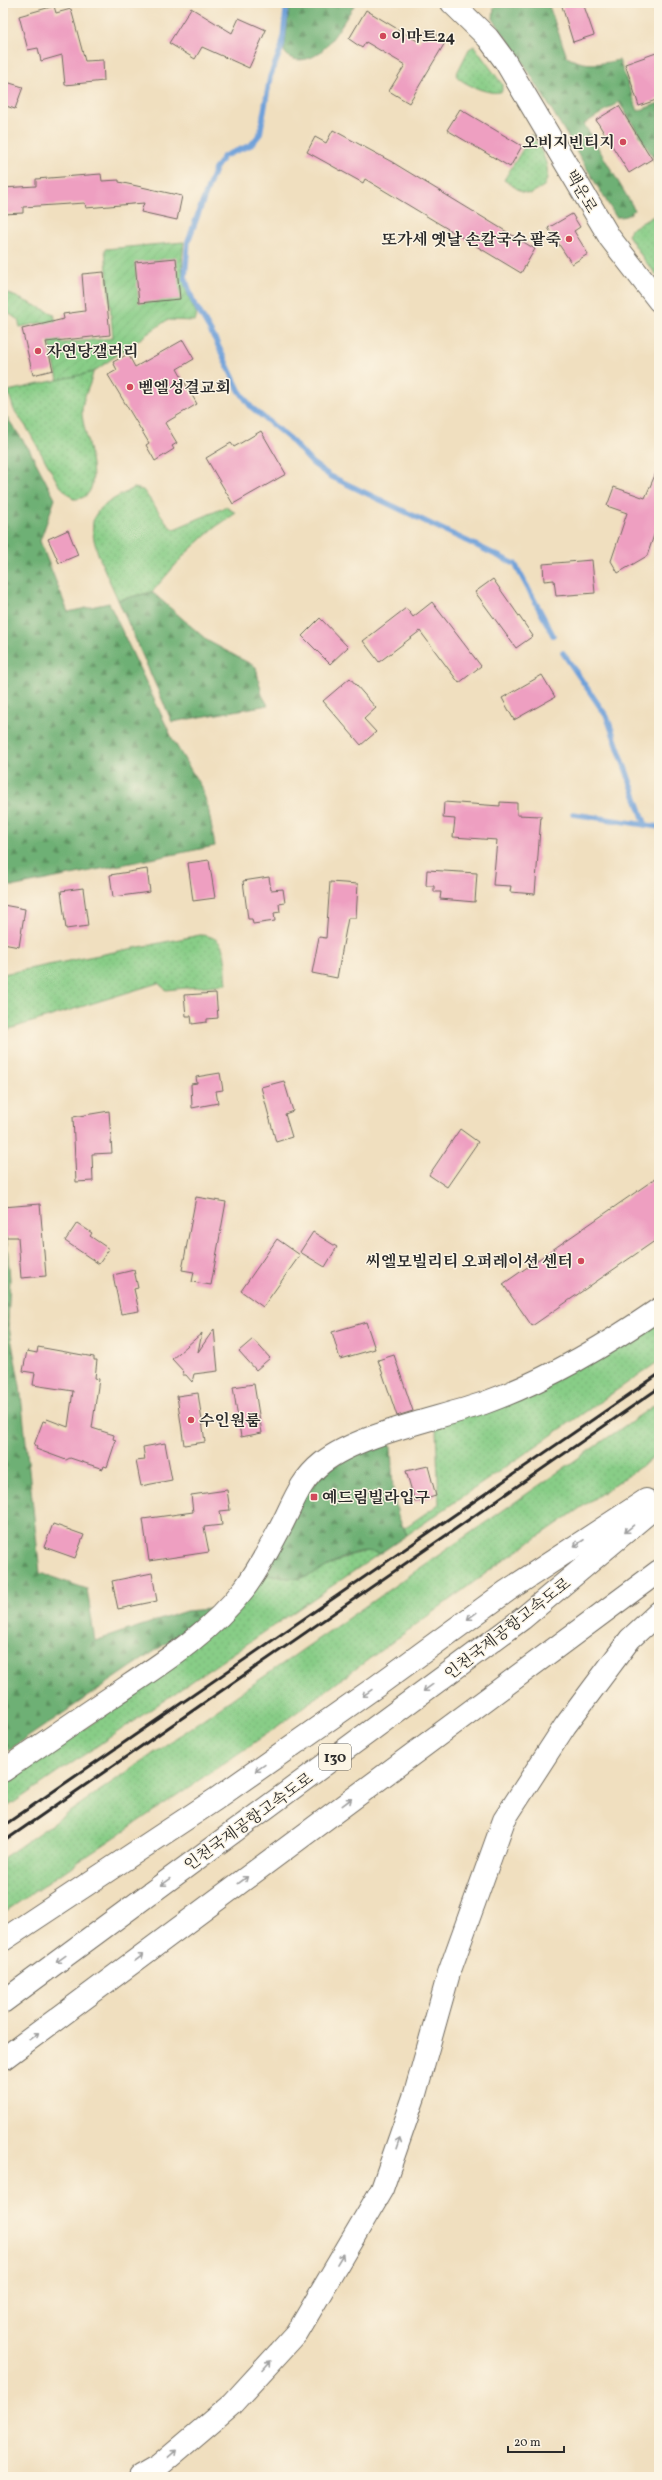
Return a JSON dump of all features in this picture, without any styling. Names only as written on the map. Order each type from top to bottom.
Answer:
[{"type":"main road","name":"백운로","points":[[452,3],[488,38],[505,61],[604,228],[622,254],[659,301]]},
{"type":"main road","points":[[3,1771],[145,1674],[189,1642],[218,1618],[244,1589],[261,1562],[305,1478],[322,1463],[356,1445],[463,1410],[532,1384],[659,1309]]},
{"type":"main road","points":[[3,1940],[216,1799],[377,1686],[507,1591],[659,1491]]},
{"type":"main road","name":"인천국제공항고속도로","points":[[3,2002],[522,1619],[659,1504]]},
{"type":"main road","name":"130","points":[[3,2059],[659,1570]]},
{"type":"main road","points":[[140,2477],[159,2466],[232,2404],[297,2332],[305,2319],[382,2189],[415,2094],[449,1973],[504,1820],[564,1726],[630,1639],[659,1612]]},
{"type":"green space","points":[[290,3],[356,3],[324,49],[315,56],[300,60],[291,58],[284,51]]},
{"type":"green space","points":[[498,3],[548,3],[567,57],[580,62],[593,64],[619,60],[638,111],[659,103],[659,181],[653,157],[619,102],[584,124],[632,205],[634,210],[630,214],[616,217],[520,57],[493,19],[494,7]]},
{"type":"green space","points":[[474,46],[502,84],[502,91],[492,92],[478,89],[459,79],[456,75],[469,49]]},
{"type":"green space","points":[[532,134],[545,159],[547,166],[547,179],[544,186],[530,194],[522,192],[504,180]]},
{"type":"green space","points":[[659,213],[659,278],[645,261],[628,235],[631,229]]},
{"type":"green space","points":[[184,242],[182,261],[184,279],[188,296],[197,314],[195,321],[167,320],[93,372],[58,380],[45,322],[20,327],[18,320],[3,309],[3,291],[54,314],[61,343],[113,338],[105,249]]},
{"type":"green space","points":[[93,372],[83,401],[82,411],[92,463],[93,477],[91,489],[85,497],[73,499],[59,485],[27,428],[14,410],[8,391]]},
{"type":"green space","points":[[3,412],[29,449],[55,499],[40,541],[68,612],[109,603],[173,740],[201,787],[208,807],[215,846],[16,886],[3,886]]},
{"type":"green space","points":[[134,488],[143,490],[170,527],[174,529],[226,507],[236,513],[214,528],[185,554],[152,592],[118,600],[99,557],[93,533],[93,522],[99,510],[114,499]]},
{"type":"green space","points":[[152,592],[208,641],[256,667],[262,695],[268,705],[172,722],[118,600]]},
{"type":"green space","points":[[200,935],[210,936],[221,945],[224,951],[227,984],[166,990],[158,983],[3,1031],[3,974]]},
{"type":"green space","points":[[3,1199],[10,1279],[8,1322],[20,1386],[40,1573],[87,1589],[95,1641],[186,1611],[209,1609],[174,1638],[3,1754]]},
{"type":"green space","points":[[659,1318],[659,1361],[407,1535],[404,1528],[439,1504],[436,1428]]},
{"type":"green space","points":[[659,1402],[659,1454],[497,1565],[267,1734],[3,1913],[3,1858]]},
{"type":"green space","points":[[386,1442],[391,1446],[393,1491],[398,1516],[407,1535],[379,1554],[369,1551],[349,1555],[301,1578],[266,1575],[303,1498],[325,1469]]},
{"type":"green space","points":[[371,1550],[379,1554],[3,1810],[3,1784],[153,1682],[266,1575],[300,1579],[351,1555]]},
{"type":"building","points":[[561,3],[583,3],[594,35],[573,42]]},
{"type":"building","points":[[54,6],[56,13],[71,9],[85,61],[103,60],[104,81],[65,85],[62,55],[41,61],[38,48],[28,50],[19,16]]},
{"type":"building","points":[[191,8],[232,33],[239,18],[266,30],[249,68],[202,47],[195,59],[169,43]]},
{"type":"building","points":[[366,10],[419,42],[427,29],[446,41],[409,103],[389,91],[405,65],[366,42],[362,48],[349,39]]},
{"type":"building","points":[[659,52],[659,99],[639,106],[625,64]]},
{"type":"building","points":[[3,81],[23,87],[15,109],[3,105]]},
{"type":"building","points":[[619,106],[652,159],[629,173],[596,120]]},
{"type":"building","points":[[460,109],[522,146],[510,167],[447,130]]},
{"type":"building","points":[[333,130],[392,162],[535,249],[521,273],[365,179],[363,183],[307,152],[315,137],[326,143]]},
{"type":"building","points":[[101,174],[102,181],[119,180],[119,182],[182,196],[177,220],[141,212],[144,203],[86,208],[85,203],[23,207],[23,213],[3,214],[3,188],[36,186],[36,179]]},
{"type":"building","points":[[572,214],[580,227],[574,231],[588,254],[572,264],[548,228]]},
{"type":"building","points":[[176,258],[180,299],[139,303],[135,262]]},
{"type":"building","points":[[104,272],[110,335],[46,342],[53,370],[33,375],[22,329],[64,319],[63,314],[85,311],[82,274]]},
{"type":"building","points":[[183,340],[194,359],[177,369],[197,404],[165,423],[177,443],[172,446],[174,449],[155,461],[146,445],[149,443],[108,375],[117,370],[113,362],[128,354],[135,367]]},
{"type":"building","points":[[261,431],[286,474],[233,504],[206,458],[231,443],[234,447]]},
{"type":"building","points":[[659,466],[659,520],[647,556],[618,573],[611,561],[627,513],[607,506],[614,487],[645,498]]},
{"type":"building","points":[[68,530],[78,555],[59,563],[48,539]]},
{"type":"building","points":[[592,560],[595,593],[556,596],[554,580],[544,581],[543,564]]},
{"type":"building","points":[[493,579],[533,636],[516,648],[475,592]]},
{"type":"building","points":[[432,602],[481,666],[459,683],[420,631],[379,662],[363,641],[406,608],[413,617]]},
{"type":"building","points":[[320,618],[348,647],[330,664],[302,636]]},
{"type":"building","points":[[542,675],[555,697],[514,720],[502,698]]},
{"type":"building","points":[[350,678],[376,708],[364,719],[376,732],[361,745],[323,701]]},
{"type":"building","points":[[444,802],[500,806],[500,802],[517,803],[517,815],[541,816],[535,894],[510,892],[511,886],[493,885],[497,840],[453,837],[455,819],[443,818]]},
{"type":"building","points":[[209,860],[215,898],[193,901],[188,863]]},
{"type":"building","points":[[147,869],[150,892],[113,897],[110,875]]},
{"type":"building","points":[[427,870],[477,873],[475,902],[440,899],[441,892],[434,892],[434,886],[426,886]]},
{"type":"building","points":[[269,877],[271,890],[283,889],[285,903],[279,904],[280,912],[274,913],[275,921],[253,924],[252,919],[248,919],[243,881]]},
{"type":"building","points":[[330,882],[358,884],[356,918],[348,918],[337,978],[312,973],[319,937],[326,938]]},
{"type":"building","points":[[83,888],[88,926],[66,929],[61,891]]},
{"type":"building","points":[[3,905],[25,909],[19,947],[3,944]]},
{"type":"building","points":[[216,993],[218,1018],[207,1019],[207,1022],[192,1024],[191,1016],[186,1016],[184,995]]},
{"type":"building","points":[[220,1073],[223,1090],[216,1091],[218,1103],[192,1108],[191,1084],[197,1083],[196,1077]]},
{"type":"building","points":[[284,1081],[293,1111],[285,1114],[292,1137],[276,1142],[261,1087]]},
{"type":"building","points":[[109,1111],[112,1153],[92,1154],[93,1181],[76,1182],[73,1117]]},
{"type":"building","points":[[460,1129],[478,1142],[447,1187],[429,1175]]},
{"type":"building","name":"씨엘모빌리티 오퍼레이션 센터","points":[[659,1176],[659,1238],[532,1326],[503,1284]]},
{"type":"building","points":[[196,1197],[226,1202],[211,1285],[192,1282],[194,1272],[182,1270]]},
{"type":"building","points":[[40,1204],[46,1276],[21,1278],[18,1237],[3,1237],[3,1207]]},
{"type":"building","points":[[77,1223],[92,1233],[90,1236],[109,1249],[99,1264],[65,1241]]},
{"type":"building","points":[[313,1232],[337,1247],[325,1267],[300,1252]]},
{"type":"building","points":[[277,1239],[300,1255],[263,1307],[241,1291]]},
{"type":"building","points":[[134,1270],[138,1288],[134,1289],[139,1311],[121,1314],[113,1275]]},
{"type":"building","points":[[366,1322],[375,1349],[340,1359],[332,1332]]},
{"type":"building","points":[[214,1329],[218,1371],[194,1374],[192,1382],[186,1375],[182,1375],[184,1372],[172,1359],[202,1333],[198,1352]]},
{"type":"building","points":[[253,1339],[270,1358],[256,1370],[239,1351]]},
{"type":"building","points":[[38,1347],[94,1357],[94,1360],[97,1360],[95,1378],[99,1379],[92,1428],[114,1435],[113,1439],[116,1440],[107,1467],[104,1466],[103,1469],[70,1458],[66,1460],[36,1449],[37,1447],[34,1445],[43,1421],[46,1422],[47,1419],[68,1427],[73,1391],[33,1385],[35,1373],[23,1371],[27,1351],[37,1353]]},
{"type":"building","points":[[394,1355],[413,1411],[397,1416],[378,1360]]},
{"type":"building","points":[[254,1384],[262,1433],[241,1437],[233,1387]]},
{"type":"building","points":[[198,1393],[205,1442],[184,1445],[177,1396]]},
{"type":"building","points":[[165,1443],[172,1480],[141,1486],[136,1461],[145,1460],[143,1447]]},
{"type":"building","points":[[428,1466],[436,1496],[415,1502],[406,1471]]},
{"type":"building","points":[[227,1490],[230,1510],[220,1511],[222,1525],[204,1527],[209,1552],[149,1561],[143,1519],[193,1512],[191,1495]]},
{"type":"building","points":[[53,1524],[84,1535],[75,1558],[44,1547]]},
{"type":"building","points":[[152,1573],[157,1601],[118,1609],[112,1581]]},
{"type":"waterway","points":[[287,3],[282,46],[270,77],[260,134],[251,145],[224,156],[215,169],[188,241],[185,278],[193,301],[215,339],[239,390],[251,407],[292,441],[312,463],[330,476],[515,564],[553,635]]},
{"type":"waterway","points":[[563,653],[607,717],[646,826]]},
{"type":"waterway","points":[[573,814],[659,827]]},
{"type":"railway","points":[[3,1826],[659,1374]]},
{"type":"railway","points":[[3,1842],[659,1388]]},
{"type":"place","name":"이마트24","points":[[383,36]]},
{"type":"place","name":"오비지빈티지","points":[[623,142]]},
{"type":"place","name":"또가세 옛날 손칼국수 팥죽","points":[[569,239]]},
{"type":"place","name":"자연당갤러리","points":[[38,351]]},
{"type":"place","name":"벧엘성결교회","points":[[130,387]]},
{"type":"place","name":"씨엘모빌리티 오퍼레이션 센터","points":[[581,1261]]},
{"type":"place","name":"수인원룸","points":[[191,1420]]},
{"type":"place","name":"예드림빌라입구","points":[[314,1497]]}]
